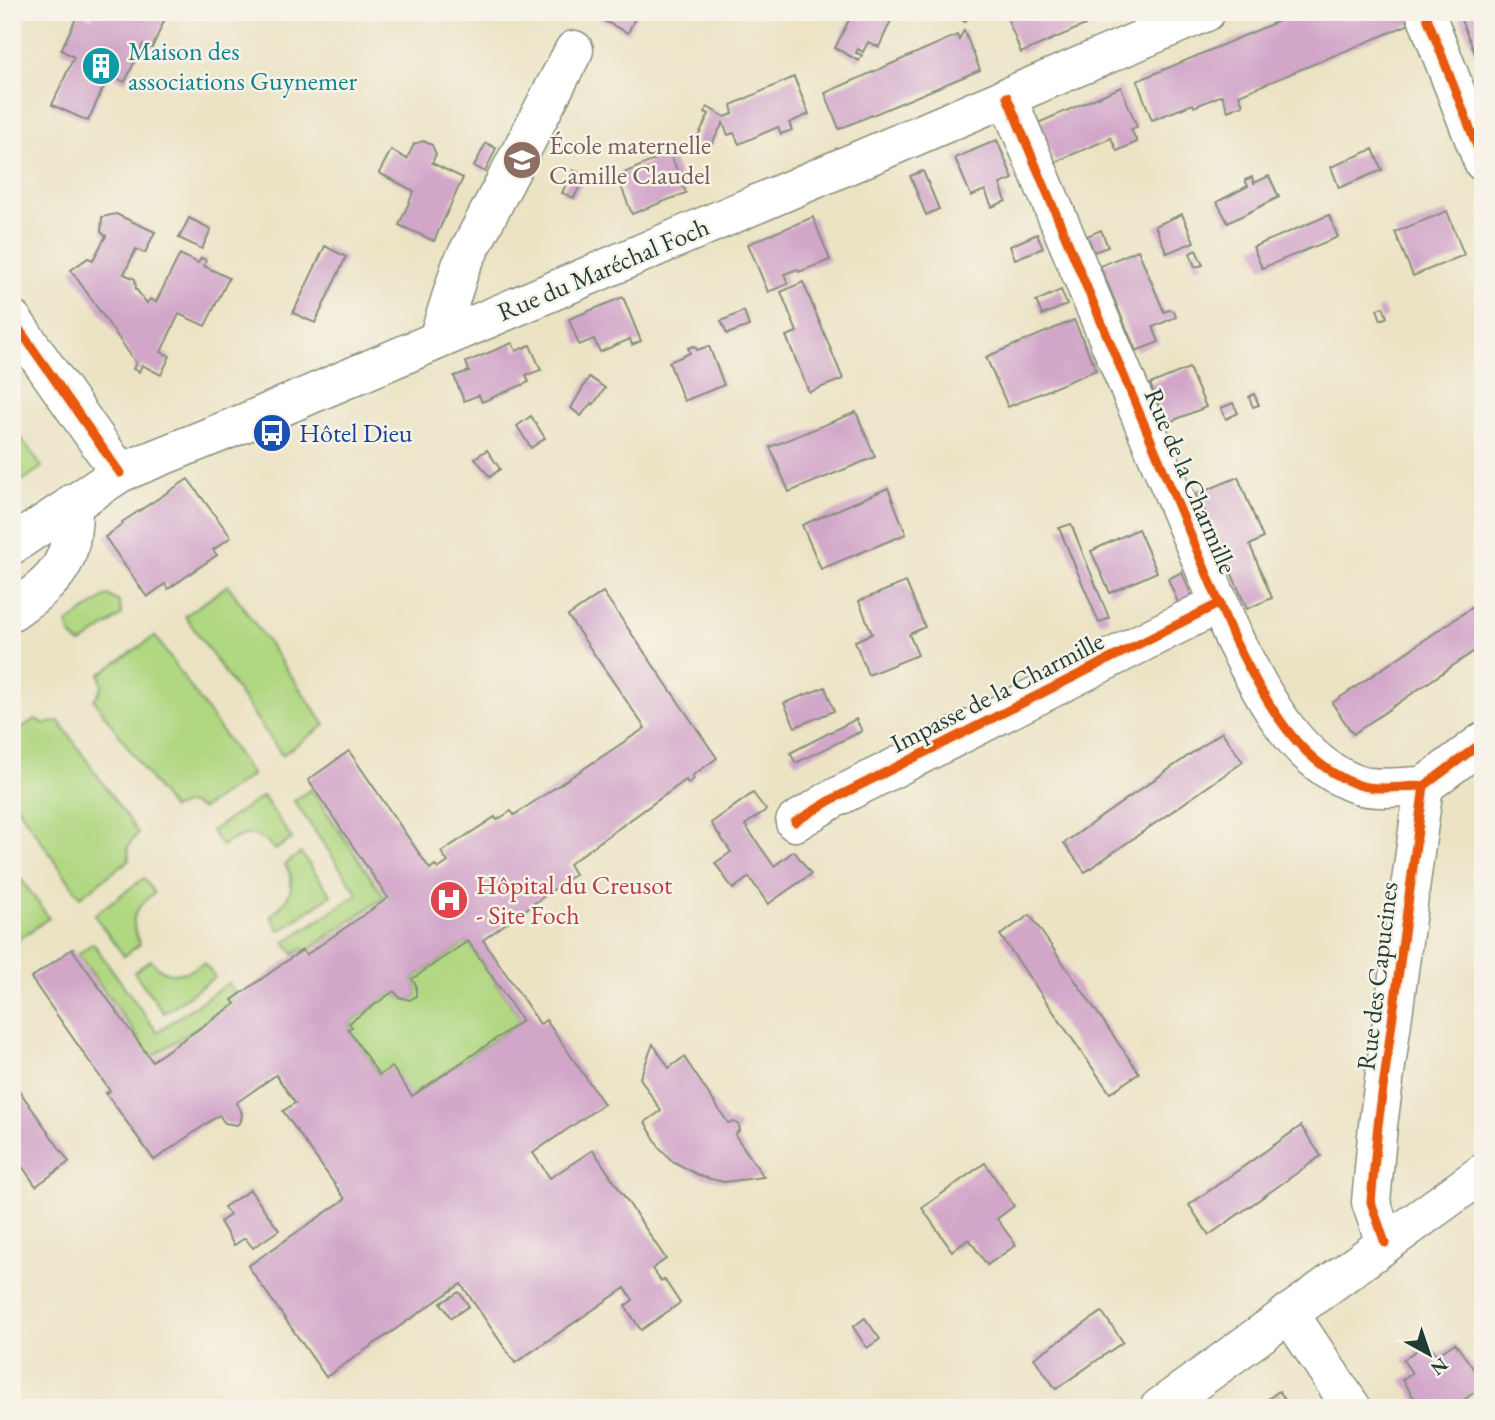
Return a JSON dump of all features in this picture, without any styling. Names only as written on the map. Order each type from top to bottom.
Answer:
[{"type":"street","name":"Rue du Maréchal Foch","points":[[12,545],[120,473],[244,423],[1206,12]]},
{"type":"street","points":[[1425,12],[1483,162]]},
{"type":"street","points":[[438,339],[461,266],[574,50]]},
{"type":"street","name":"Rue de la Charmille","points":[[1007,97],[1220,603],[1256,680],[1282,723],[1312,757],[1360,786],[1424,786]]},
{"type":"street","points":[[12,318],[120,473]]},
{"type":"street","points":[[12,611],[55,578],[63,564],[73,530],[73,503]]},
{"type":"street","name":"Impasse de la Charmille","points":[[795,822],[843,794],[1220,603]]},
{"type":"street","points":[[1424,786],[1483,742]]},
{"type":"street","name":"Rue des Capucines","points":[[1385,1243],[1371,1202],[1380,1112],[1424,786]]},
{"type":"street","points":[[1159,1408],[1483,1173]]},
{"type":"street","points":[[1289,1314],[1352,1408]]},
{"type":"green space","points":[[12,425],[42,467],[12,488]]},
{"type":"green space","points":[[228,585],[325,725],[282,755],[185,616]]},
{"type":"green space","points":[[108,595],[119,602],[122,615],[81,644],[71,635],[67,623]]},
{"type":"green space","points":[[155,636],[252,775],[202,809],[188,803],[172,809],[94,700],[102,687],[100,674]]},
{"type":"green space","points":[[35,719],[45,724],[59,721],[138,833],[128,846],[129,860],[80,897],[12,799],[12,734]]},
{"type":"green space","points":[[311,789],[384,897],[306,952],[303,948],[294,954],[285,942],[358,894],[294,801]]},
{"type":"green space","points":[[263,796],[292,839],[275,850],[262,839],[250,835],[222,846],[211,831]]},
{"type":"green space","points":[[301,853],[331,895],[280,931],[271,916],[290,893],[291,879],[285,864]]},
{"type":"green space","points":[[12,866],[49,918],[12,944]]},
{"type":"green space","points":[[144,878],[154,893],[141,905],[135,916],[134,928],[140,944],[124,956],[94,915]]},
{"type":"green space","points":[[468,941],[522,1021],[399,1104],[348,1029],[352,1027],[349,1023],[394,991],[399,997],[410,1000],[416,996],[416,985],[412,979]]},
{"type":"green space","points":[[93,943],[157,1032],[228,983],[236,993],[228,999],[231,1004],[152,1057],[78,954]]},
{"type":"green space","points":[[151,960],[163,971],[176,974],[204,963],[215,977],[164,1013],[134,972]]},
{"type":"building","name":"Maison des associations Guynemer","points":[[79,12],[91,18],[94,12],[168,12],[152,48],[143,44],[125,82],[109,75],[88,121],[52,105],[74,57],[61,50]]},
{"type":"building","points":[[586,12],[638,12],[628,33]]},
{"type":"building","points":[[853,12],[905,12],[901,20],[893,16],[879,47],[868,42],[863,52],[858,49],[856,53],[862,55],[859,61],[835,48]]},
{"type":"building","points":[[949,12],[971,12],[965,22]]},
{"type":"building","points":[[1005,12],[1115,12],[1021,53]]},
{"type":"building","points":[[1300,12],[1412,12],[1415,22],[1239,95],[1243,105],[1228,111],[1222,95],[1152,120],[1137,81]]},
{"type":"building","points":[[1473,12],[1483,13],[1483,72],[1460,18]]},
{"type":"building","points":[[964,30],[980,70],[839,129],[825,93],[957,35],[959,40]]},
{"type":"building","points":[[794,77],[809,114],[789,123],[792,130],[781,134],[778,127],[739,144],[734,133],[728,135],[723,123],[709,149],[695,142],[709,114],[705,112],[707,107],[725,117],[733,114],[731,105]]},
{"type":"building","points":[[1121,87],[1137,127],[1131,129],[1137,142],[1117,151],[1111,138],[1055,162],[1038,123]]},
{"type":"building","points":[[997,140],[1013,179],[1000,184],[1006,201],[992,207],[985,190],[971,196],[955,158]]},
{"type":"building","points":[[423,141],[432,145],[436,154],[432,163],[463,178],[434,241],[399,225],[414,191],[379,173],[391,150],[407,159],[414,144]]},
{"type":"building","points":[[486,143],[496,148],[485,172],[474,166]]},
{"type":"building","points":[[1373,149],[1382,170],[1339,188],[1331,167]]},
{"type":"building","points":[[670,153],[686,193],[632,214],[617,176]]},
{"type":"building","points":[[573,170],[585,176],[574,198],[562,193]]},
{"type":"building","points":[[923,171],[939,209],[926,215],[910,176]]},
{"type":"building","points":[[1269,176],[1279,197],[1228,223],[1217,202],[1248,186],[1245,180],[1252,177],[1254,183]]},
{"type":"building","points":[[1447,211],[1464,255],[1413,276],[1395,232]]},
{"type":"building","points":[[116,214],[155,232],[145,253],[136,249],[124,274],[135,279],[136,289],[147,303],[150,299],[156,302],[180,254],[198,263],[201,258],[206,260],[204,266],[229,278],[205,326],[179,314],[161,352],[170,356],[161,375],[142,365],[139,372],[133,369],[136,363],[71,270],[88,258],[93,260],[106,236],[101,232],[102,217]]},
{"type":"building","points":[[1182,214],[1194,242],[1167,253],[1155,226]]},
{"type":"building","points":[[1329,215],[1338,237],[1262,268],[1253,247]]},
{"type":"building","points":[[813,217],[830,260],[799,272],[798,269],[784,274],[788,284],[768,292],[748,244]]},
{"type":"building","points":[[189,218],[211,229],[202,249],[179,238]]},
{"type":"building","points":[[1101,230],[1108,247],[1094,252],[1087,236]]},
{"type":"building","points":[[1037,234],[1043,248],[1015,259],[1010,246]]},
{"type":"building","points":[[325,246],[346,257],[315,323],[293,313]]},
{"type":"building","points":[[1138,250],[1164,312],[1174,311],[1176,317],[1153,327],[1159,342],[1136,351],[1100,266]]},
{"type":"building","points":[[1196,250],[1203,265],[1195,267],[1190,253]]},
{"type":"building","points":[[803,282],[843,379],[809,392],[786,336],[797,332],[781,292]]},
{"type":"building","points":[[1061,290],[1067,305],[1042,315],[1036,301]]},
{"type":"building","points":[[623,297],[641,341],[632,345],[630,339],[600,352],[594,339],[579,345],[569,319]]},
{"type":"building","points":[[1383,307],[1387,317],[1381,320],[1377,309]]},
{"type":"building","points":[[744,311],[749,326],[727,334],[721,321]]},
{"type":"building","points":[[1074,320],[1096,370],[1008,407],[986,357]]},
{"type":"building","points":[[512,343],[516,351],[530,345],[541,370],[526,375],[529,382],[482,402],[479,395],[464,401],[454,376],[469,371],[466,362]]},
{"type":"building","points":[[695,346],[697,350],[709,346],[724,385],[684,401],[669,362],[690,353],[688,348]]},
{"type":"building","points":[[1189,368],[1206,407],[1167,423],[1150,384]]},
{"type":"building","points":[[589,377],[605,388],[581,416],[571,408]]},
{"type":"building","points":[[1254,394],[1259,405],[1253,407],[1249,397]]},
{"type":"building","points":[[1233,403],[1238,413],[1226,419],[1221,408]]},
{"type":"building","points":[[856,412],[875,457],[789,492],[770,447]]},
{"type":"building","points":[[531,416],[545,438],[531,448],[517,426]]},
{"type":"building","points":[[487,450],[500,469],[490,477],[475,458]]},
{"type":"building","points":[[1238,477],[1263,538],[1250,545],[1272,598],[1247,609],[1197,494]]},
{"type":"building","points":[[188,479],[231,537],[213,550],[217,555],[168,589],[165,584],[147,597],[105,537],[123,524],[122,522]]},
{"type":"building","points":[[888,488],[906,534],[821,569],[802,525]]},
{"type":"building","points":[[1071,524],[1109,618],[1099,623],[1059,528]]},
{"type":"building","points":[[1138,529],[1157,572],[1110,593],[1091,551]]},
{"type":"building","points":[[1182,572],[1192,597],[1178,603],[1168,579]]},
{"type":"building","points":[[906,582],[925,627],[909,634],[918,655],[868,675],[855,641],[872,634],[859,601]]},
{"type":"building","points":[[603,592],[717,758],[692,776],[694,779],[688,783],[686,780],[569,864],[575,874],[483,940],[540,1024],[546,1020],[604,1104],[533,1153],[550,1178],[593,1150],[666,1259],[652,1269],[661,1281],[664,1279],[680,1303],[641,1330],[625,1306],[633,1300],[625,1288],[515,1363],[461,1284],[326,1377],[248,1266],[345,1199],[283,1111],[295,1103],[276,1075],[236,1103],[242,1113],[241,1121],[237,1125],[225,1123],[219,1115],[154,1160],[106,1093],[110,1091],[31,978],[72,949],[152,1061],[235,1004],[232,1000],[302,950],[306,955],[388,898],[308,780],[349,751],[430,869],[435,865],[438,869],[448,862],[441,852],[495,817],[497,820],[511,811],[514,815],[645,728],[568,616]],"holes":[[[468,941],[522,1021],[412,1096],[392,1067],[379,1075],[348,1029],[352,1027],[349,1023],[394,991],[399,997],[410,1000],[416,996],[416,985],[412,979]]]},
{"type":"building","points":[[1483,600],[1483,645],[1353,734],[1332,703]]},
{"type":"building","points":[[825,687],[834,711],[795,727],[784,703]]},
{"type":"building","points":[[856,719],[862,731],[796,763],[790,753]]},
{"type":"building","points":[[1222,732],[1243,762],[1085,872],[1064,843]]},
{"type":"building","points":[[753,793],[766,810],[745,825],[774,866],[794,851],[811,874],[768,904],[749,877],[733,889],[715,863],[731,852],[711,823]]},
{"type":"building","points":[[1030,915],[1139,1073],[1110,1093],[1000,935]]},
{"type":"building","points":[[653,1044],[669,1068],[684,1057],[728,1123],[738,1124],[740,1129],[735,1135],[764,1177],[724,1182],[702,1177],[672,1161],[659,1147],[645,1122],[661,1111],[640,1078]]},
{"type":"building","points":[[12,1080],[69,1162],[36,1186],[12,1152]]},
{"type":"building","points":[[1301,1126],[1321,1156],[1209,1235],[1189,1205]]},
{"type":"building","points":[[985,1163],[1014,1206],[997,1219],[1016,1245],[987,1265],[969,1239],[952,1251],[922,1208]]},
{"type":"building","points":[[250,1190],[279,1230],[253,1248],[245,1238],[234,1245],[220,1222],[230,1215],[224,1207]]},
{"type":"building","points":[[459,1292],[469,1306],[451,1318],[441,1303]]},
{"type":"building","points":[[1102,1312],[1123,1342],[1056,1389],[1034,1358]]},
{"type":"building","points":[[865,1318],[880,1339],[867,1348],[853,1327]]},
{"type":"building","points":[[1428,1342],[1437,1355],[1455,1343],[1483,1382],[1483,1386],[1453,1408],[1421,1408],[1402,1380],[1412,1373],[1403,1360]]},
{"type":"building","points":[[1279,1391],[1291,1408],[1256,1408]]},
{"type":"cycle path","points":[[1425,12],[1483,162]]},
{"type":"cycle path","points":[[1007,97],[1235,641],[1270,705],[1299,744],[1337,775],[1366,787],[1424,786]]},
{"type":"cycle path","points":[[12,319],[120,473]]},
{"type":"cycle path","points":[[795,822],[831,800],[1220,603]]},
{"type":"cycle path","points":[[1385,1243],[1371,1202],[1378,1125],[1424,786],[1483,742]]},
{"type":"place","name":"Maison des associations Guynemer","points":[[101,66]]},
{"type":"place","name":"École maternelle Camille Claudel","points":[[522,160]]},
{"type":"place","name":"Hôtel Dieu","points":[[272,433]]},
{"type":"place","name":"Hôpital du Creusot - Site Foch","points":[[449,900]]}]
